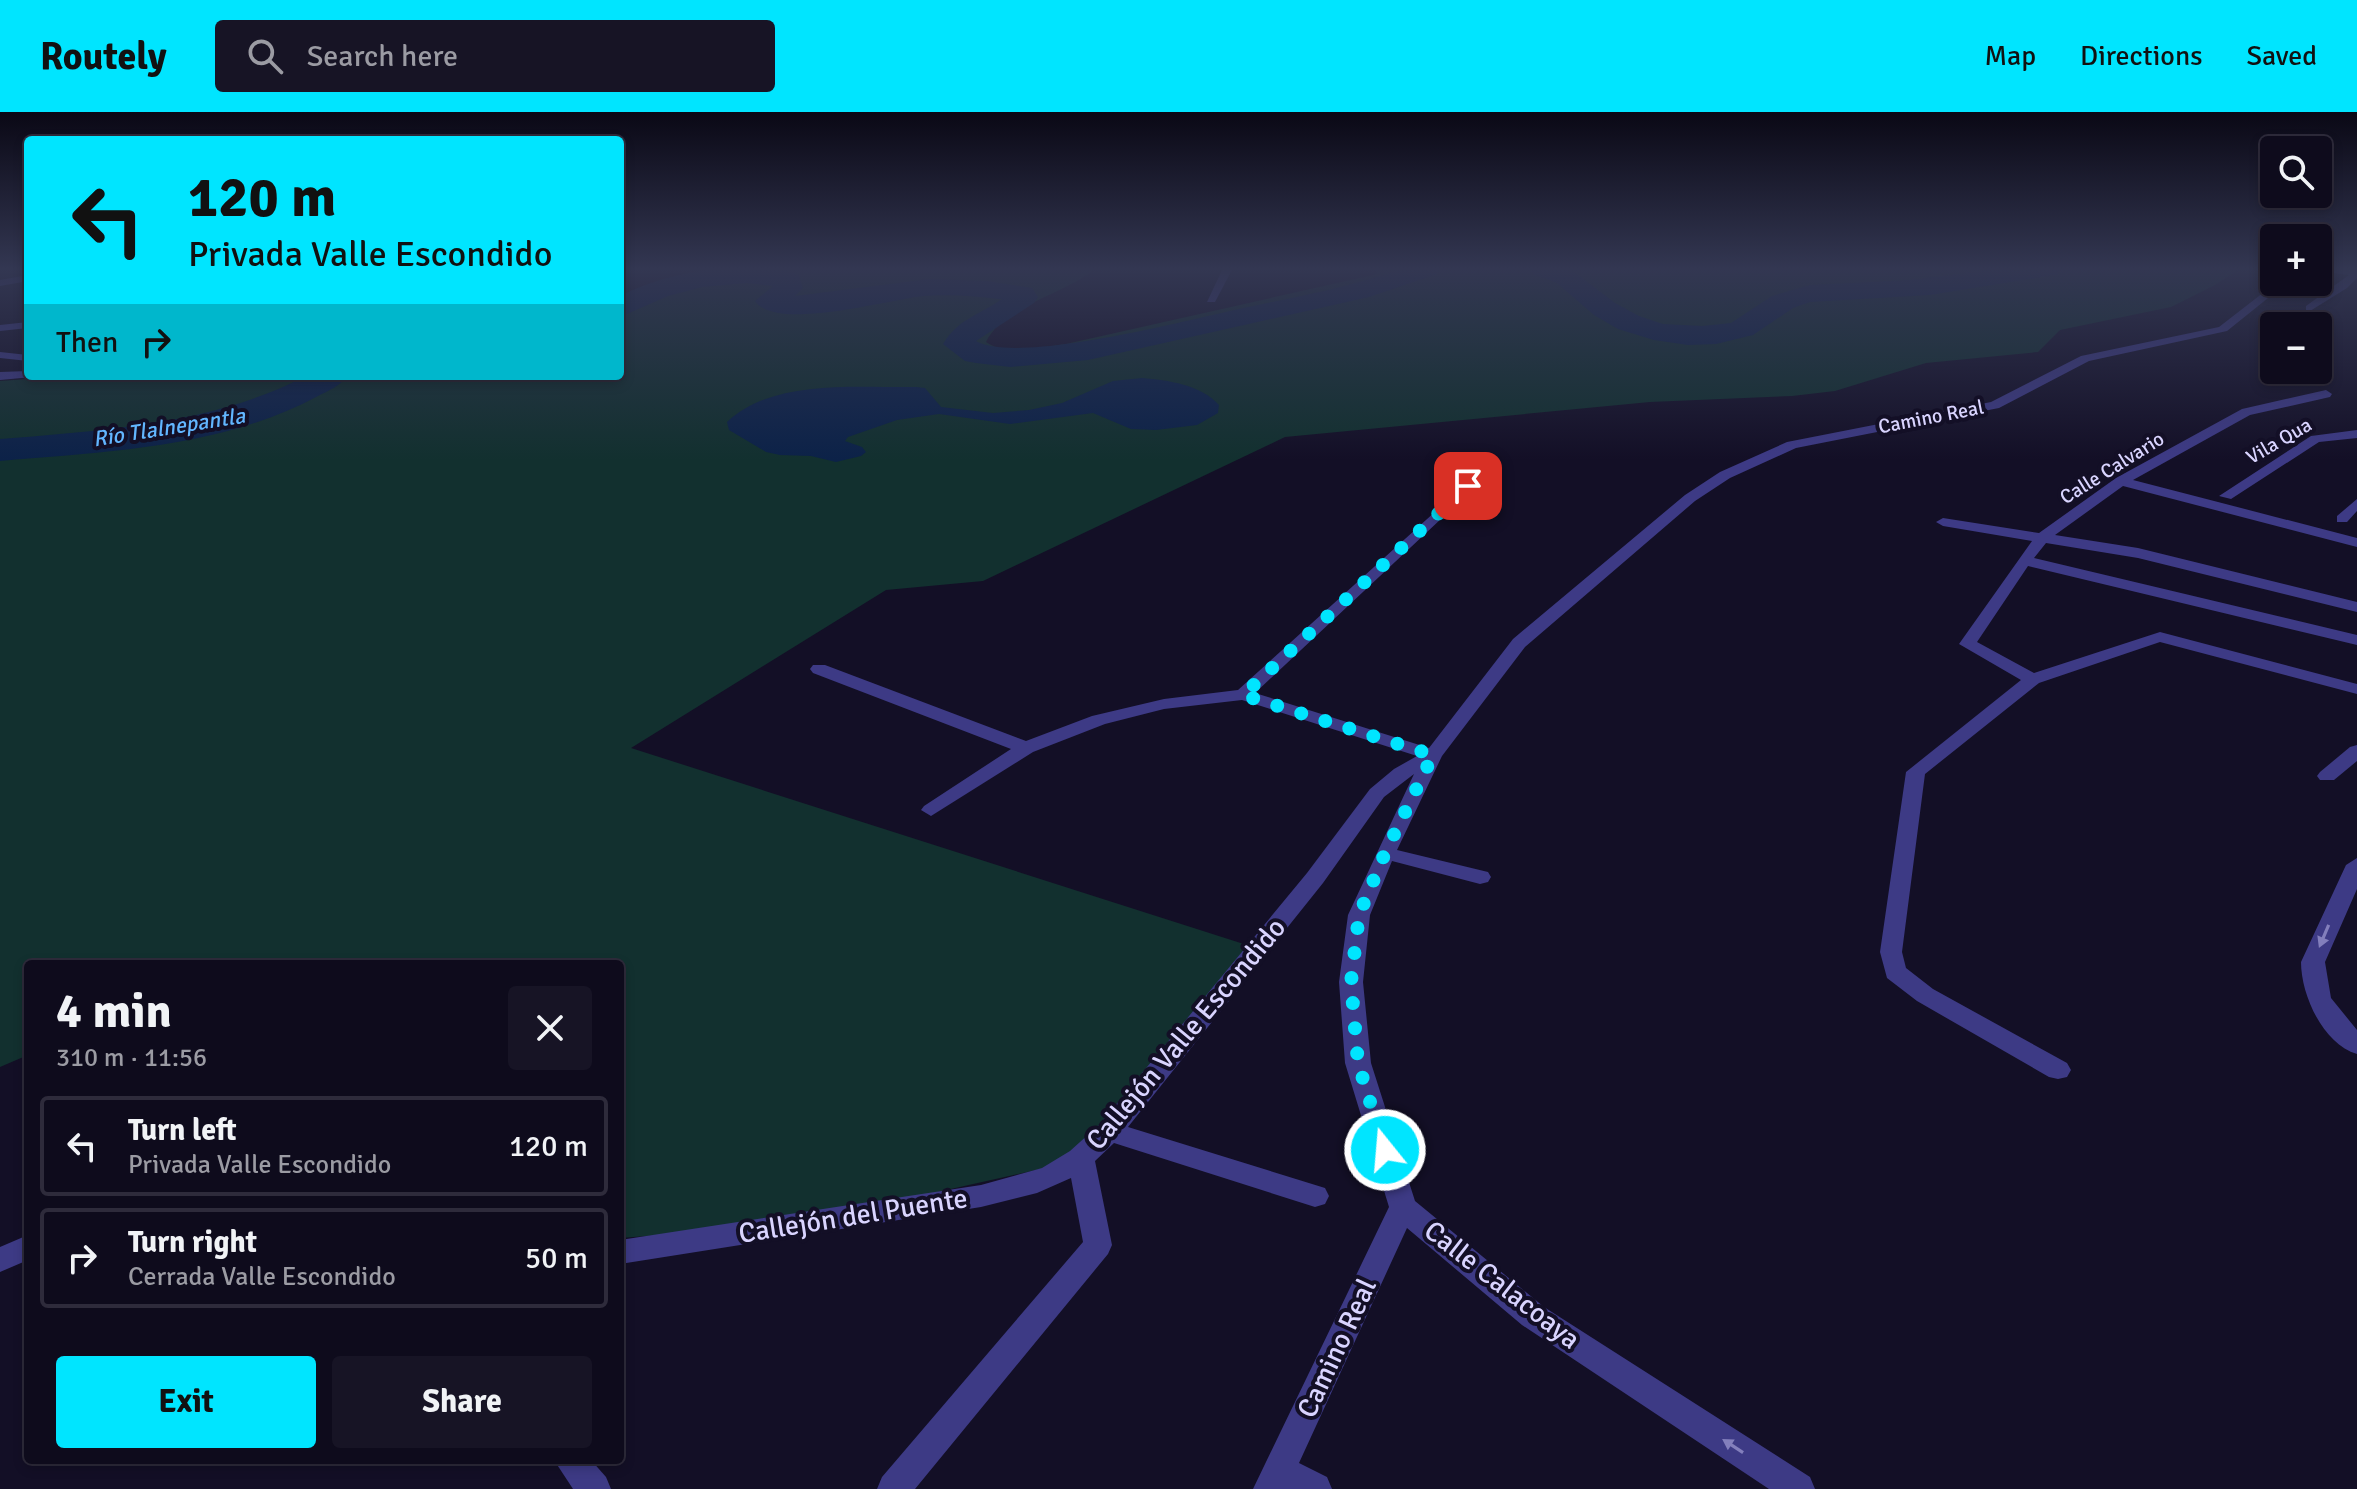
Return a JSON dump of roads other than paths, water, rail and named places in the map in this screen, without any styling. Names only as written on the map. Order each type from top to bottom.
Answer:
[{"type":"street","name":"Camino Real","points":[[1629,549],[1690,498],[1725,475],[1770,453],[1817,439],[1995,405],[2085,358],[2207,332]]},
{"type":"street","points":[[0,355],[24,358]]},
{"type":"street","points":[[0,376],[24,375]]},
{"type":"street","name":"Calle Calvario","points":[[2033,679],[1967,644],[2044,536],[2121,481],[2246,412],[2326,394]]},
{"type":"street","name":"Vila Qua","points":[[2226,496],[2316,439],[2357,434]]},
{"type":"street","points":[[2121,481],[2357,543]]},
{"type":"street","points":[[1243,695],[1468,486]]},
{"type":"street","points":[[2342,519],[2357,503]]},
{"type":"street","points":[[1943,522],[2044,536],[2166,559],[2357,607]]},
{"type":"street","name":"Calle Calacoaya","points":[[1629,549],[1519,643],[1433,755],[1385,853],[1359,915],[1351,982],[1358,1063],[1403,1207],[1533,1316],[1798,1489]]},
{"type":"street","points":[[2024,560],[2357,640]]},
{"type":"street","points":[[2058,1070],[1925,995],[1895,972],[1891,952],[1916,772],[2033,679],[2160,637],[2357,689]]},
{"type":"street","points":[[819,669],[1026,748]]},
{"type":"street","points":[[931,810],[1026,748],[1099,720],[1164,704],[1243,695],[1433,755]]},
{"type":"street","points":[[2327,776],[2357,751]]},
{"type":"street","name":"Callejón Valle Escondido","points":[[894,1489],[1098,1245],[1081,1160],[1109,1131],[1315,878],[1377,793],[1401,773],[1433,755]]},
{"type":"street","points":[[1385,853],[1480,877]]},
{"type":"street","points":[[2357,865],[2313,962],[2312,978],[2316,997],[2357,1045]]},
{"type":"street","points":[[1109,1131],[1315,1196]]},
{"type":"street","name":"Callejón del Puente","points":[[624,1251],[981,1196],[1033,1185],[1081,1160]]},
{"type":"street","name":"Camino Real","points":[[1275,1480],[1403,1207]]},
{"type":"street","points":[[0,1260],[24,1249]]},
{"type":"street","points":[[573,1464],[594,1489]]},
{"type":"street","points":[[1275,1480],[1315,1489]]},
{"type":"water","points":[[1142,378],[1194,388],[1219,405],[1218,413],[1197,425],[1156,430],[1131,429],[1093,413],[1010,424],[939,414],[897,420],[848,437],[845,441],[862,447],[866,452],[836,462],[811,456],[766,452],[729,430],[727,422],[746,408],[768,398],[817,388],[925,388],[941,407],[993,413],[1062,403],[1113,381]]},
{"type":"waterway","name":"Río Tlalnepantla","points":[[966,332],[959,344],[976,354],[1010,357],[1088,351],[1173,332]]},
{"type":"waterway","name":"Río Tlalnepantla","points":[[1660,332],[1688,336],[1731,332]]},
{"type":"waterway","name":"Río Tlalnepantla","points":[[0,450],[128,438],[212,423],[293,396],[323,380]]}]
